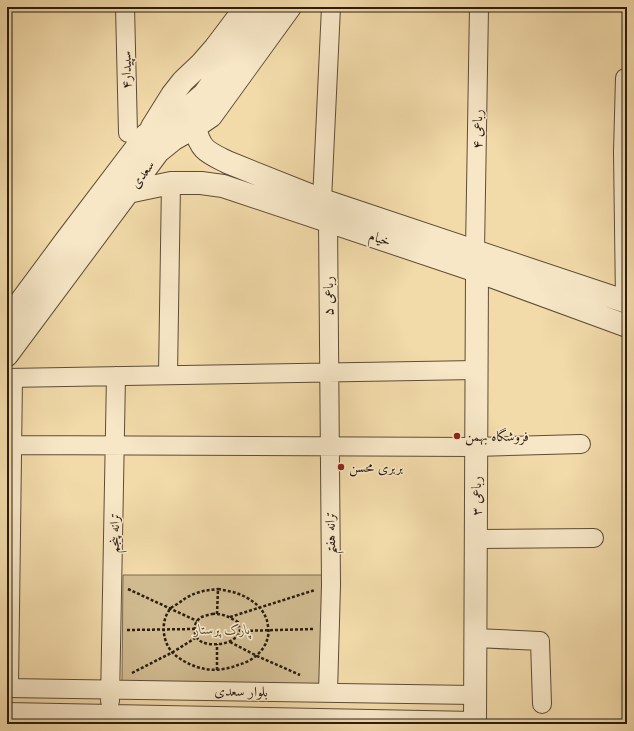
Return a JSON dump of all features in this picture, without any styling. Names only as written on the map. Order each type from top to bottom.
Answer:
[{"type":"street","name":"سپیدار۴","points":[[125,7],[137,134]]},
{"type":"street","name":"سعدی","points":[[7,320],[67,239],[137,134],[183,81],[215,48],[246,7]]},
{"type":"street","name":"سعدی","points":[[137,134],[189,107],[204,94],[268,7]]},
{"type":"street","name":"سعدی","points":[[7,355],[82,252],[158,152],[174,138],[195,127],[211,116],[290,7]]},
{"type":"street","name":"رباعی ۵","points":[[329,373],[325,210],[331,7]]},
{"type":"street","name":"رباعی ۴","points":[[476,261],[479,7]]},
{"type":"street","points":[[626,302],[625,78],[627,78]]},
{"type":"street","name":"خیام","points":[[195,127],[203,148],[212,154],[325,210]]},
{"type":"street","points":[[201,183],[210,170],[212,154]]},
{"type":"street","points":[[226,187],[226,175],[228,171],[236,165]]},
{"type":"street","name":"خیام","points":[[128,192],[171,183],[201,183],[226,187],[325,210],[476,261],[626,302]]},
{"type":"street","points":[[168,375],[171,183]]},
{"type":"street","name":"خیام","points":[[476,261],[627,326]]},
{"type":"street","name":"رباعی ۳","points":[[475,722],[476,261]]},
{"type":"street","points":[[8,688],[12,445],[10,378],[476,370]]},
{"type":"street","name":"ترانه هفتم","points":[[328,693],[331,585],[329,373]]},
{"type":"street","name":"ترانه پنجم","points":[[110,719],[116,376]]},
{"type":"street","points":[[12,445],[476,447],[581,444]]},
{"type":"street","points":[[476,539],[594,538]]},
{"type":"street","points":[[475,638],[540,641],[542,704]]},
{"type":"street","name":"بلوار سعدی","points":[[8,688],[111,686],[328,693],[475,695]]},
{"type":"street","points":[[428,720],[436,718],[440,712],[441,704],[437,697],[430,694]]},
{"type":"street","name":"بلوار سعدی","points":[[7,712],[110,719],[428,720],[475,722]]},
{"type":"path","points":[[113,582],[197,621]]},
{"type":"path","points":[[230,617],[331,585]]},
{"type":"path","points":[[217,614],[218,590]]},
{"type":"path","points":[[218,590],[233,592],[260,607],[265,614],[269,630],[267,640],[257,656],[231,668],[217,670],[194,666],[173,652],[166,642],[163,630],[165,619],[170,609],[184,598],[200,592],[218,590]]},
{"type":"path","points":[[217,614],[230,617],[238,622],[240,631],[237,638],[217,644],[201,641],[196,637],[194,629],[197,621],[201,617],[217,614]]},
{"type":"path","points":[[240,631],[330,628]]},
{"type":"path","points":[[112,631],[194,629]]},
{"type":"path","points":[[111,686],[173,652],[196,637]]},
{"type":"path","points":[[230,641],[257,656],[302,676]]},
{"type":"path","points":[[217,644],[217,670]]},
{"type":"green space","name":"پارک پرستار","points":[[123,575],[322,575],[322,684],[122,683]]},
{"type":"place","name":"فروشگاه بهمن","points":[[457,436]]},
{"type":"place","name":"بربری محسن","points":[[341,467]]}]
